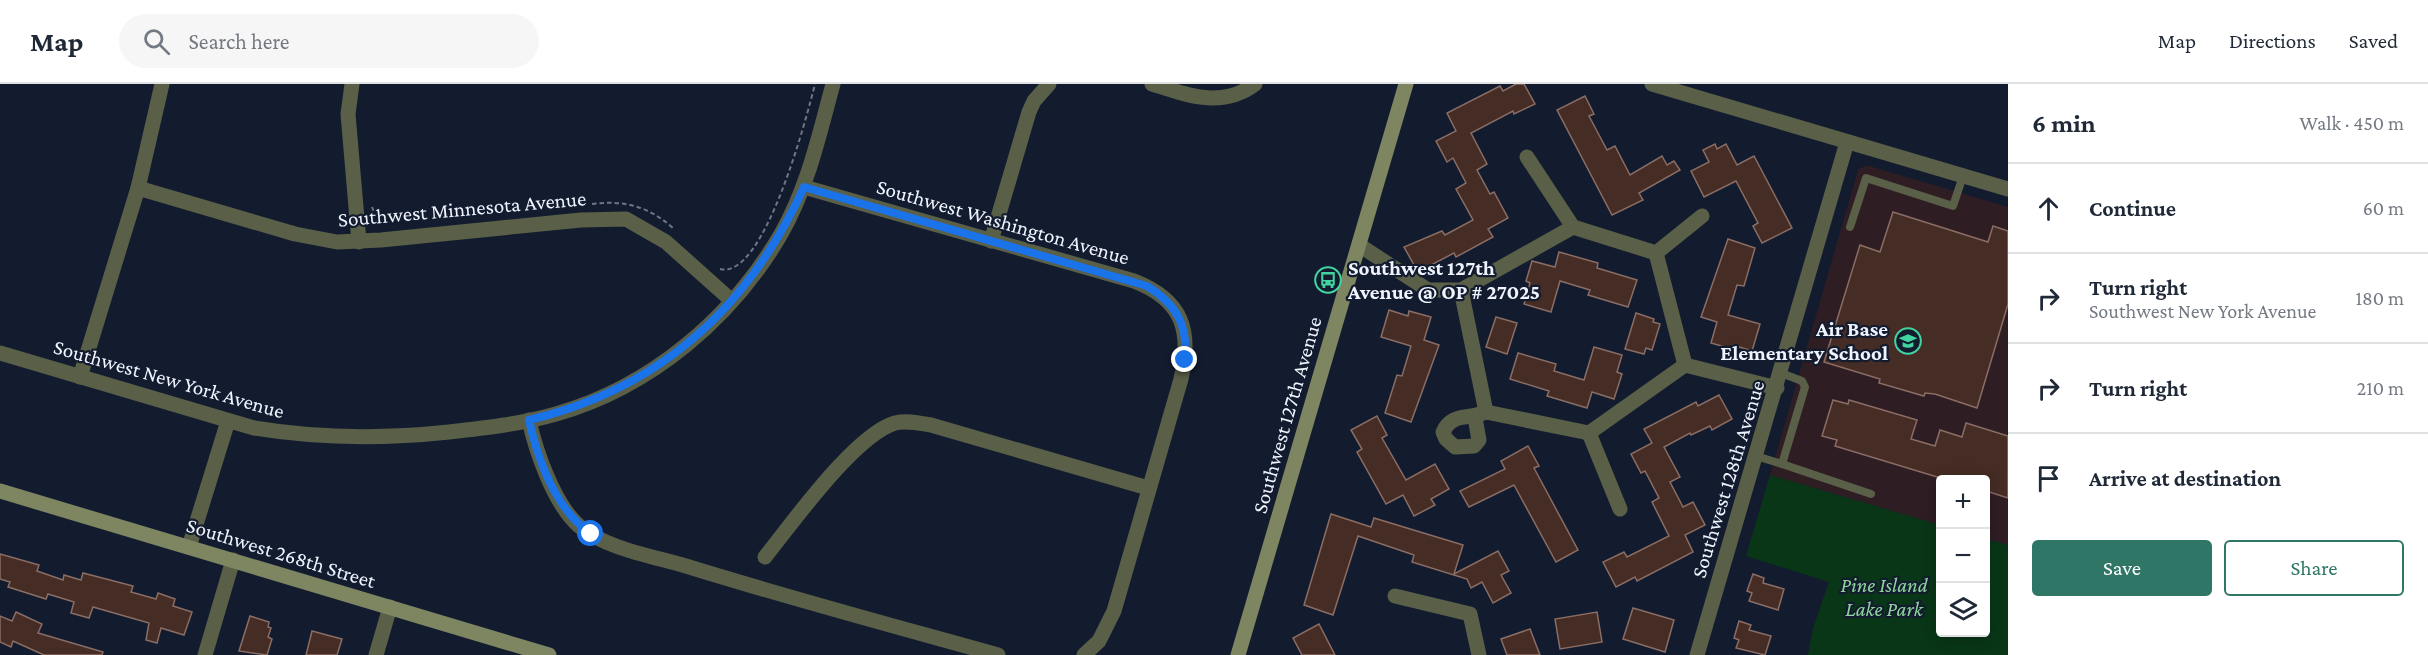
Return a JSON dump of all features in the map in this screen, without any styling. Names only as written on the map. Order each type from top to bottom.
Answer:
[{"type":"main road","name":"Southwest 127th Avenue","points":[[1238,655],[1406,84]]},
{"type":"main road","name":"Southwest 268th Street","points":[[0,491],[547,655]]},
{"type":"street","points":[[80,377],[138,188],[162,84]]},
{"type":"street","points":[[352,84],[348,114],[358,242]]},
{"type":"street","name":"Southwest New York Avenue","points":[[0,352],[228,421],[289,434],[354,438],[430,434],[529,420],[588,403],[643,375],[698,334],[732,302],[781,233],[804,187],[833,84]]},
{"type":"street","points":[[991,241],[1029,112],[1034,100],[1049,84]]},
{"type":"street","points":[[1152,84],[1189,95],[1219,99],[1233,97],[1255,84]]},
{"type":"street","points":[[1652,84],[2008,189]]},
{"type":"street","name":"Southwest 128th Avenue","points":[[1697,655],[1779,381],[1847,142]]},
{"type":"street","points":[[1527,157],[1573,227],[1656,253]]},
{"type":"street","name":"Southwest Washington Avenue","points":[[804,187],[1147,286],[1170,303],[1179,315],[1186,343],[1185,360],[1114,611],[1099,641],[1084,655]]},
{"type":"street","name":"Southwest Minnesota Avenue","points":[[138,188],[308,238],[358,242],[581,220],[626,219],[666,242],[732,302]]},
{"type":"street","points":[[1656,253],[1702,216]]},
{"type":"street","points":[[1359,245],[1428,290],[1461,290],[1573,227]]},
{"type":"street","points":[[1656,253],[1685,365]]},
{"type":"street","points":[[1461,290],[1480,415],[1589,433],[1685,365],[1779,381]]},
{"type":"street","points":[[529,420],[542,463],[561,501],[575,521],[591,534],[620,546],[741,583],[998,655]]},
{"type":"street","points":[[189,547],[228,421]]},
{"type":"street","points":[[765,557],[861,443],[881,428],[896,423],[910,421],[931,425],[1148,488]]},
{"type":"street","points":[[1589,433],[1620,509]]},
{"type":"street","points":[[205,655],[232,560]]},
{"type":"street","points":[[1395,596],[1470,614],[1479,655]]},
{"type":"street","points":[[375,655],[390,607]]},
{"type":"lane","points":[[1850,227],[1866,178],[1953,206],[1963,176]]},
{"type":"lane","points":[[1779,381],[1802,381],[1805,387],[1782,464]]},
{"type":"lane","points":[[1756,456],[1871,494]]},
{"type":"path","points":[[715,266],[727,271],[737,267],[766,224],[793,165],[815,84]]},
{"type":"path","points":[[371,196],[376,217],[381,222],[391,224]]},
{"type":"path","points":[[590,204],[610,202],[634,205],[648,210],[675,230]]},
{"type":"shaded area","name":"Air Base Elementary School","points":[[1866,165],[2008,207],[2008,545],[1990,540],[1990,475],[1936,475],[1936,524],[1770,475],[1858,170]]},
{"type":"green space","name":"Pine Island Lake Park","points":[[1770,475],[1936,524],[1936,637],[1990,637],[1990,540],[2008,545],[2008,655],[1808,655],[1813,628],[1829,582],[1746,556]]},
{"type":"building","points":[[1516,84],[1524,84],[1535,104],[1514,114],[1513,111],[1471,133],[1487,164],[1477,170],[1490,194],[1494,192],[1508,218],[1488,229],[1493,237],[1456,257],[1454,253],[1418,272],[1404,247],[1442,231],[1445,235],[1473,220],[1456,189],[1466,183],[1453,158],[1447,162],[1436,141],[1456,131],[1447,113],[1500,86],[1503,91]]},
{"type":"building","points":[[1585,96],[1594,114],[1589,116],[1607,150],[1615,146],[1630,175],[1662,156],[1667,165],[1674,161],[1680,170],[1639,193],[1643,200],[1612,215],[1557,110]]},
{"type":"building","points":[[1715,144],[1717,149],[1726,144],[1737,165],[1754,156],[1792,228],[1762,243],[1753,226],[1758,223],[1736,181],[1704,197],[1691,171],[1709,162],[1703,150]]},
{"type":"building","points":[[1893,212],[1988,242],[1993,226],[2008,231],[2008,304],[1977,408],[1935,394],[1925,393],[1924,396],[1879,383],[1880,379],[1824,362],[1860,245],[1880,252]]},
{"type":"building","points":[[1728,239],[1755,248],[1744,286],[1737,285],[1728,315],[1760,324],[1752,351],[1733,345],[1732,349],[1711,343],[1717,322],[1701,317]]},
{"type":"building","points":[[1559,252],[1598,263],[1597,268],[1637,280],[1628,307],[1588,295],[1590,290],[1560,281],[1551,312],[1524,304],[1530,283],[1526,281],[1532,261],[1555,267]]},
{"type":"building","points":[[1389,310],[1408,316],[1409,311],[1431,317],[1424,340],[1439,345],[1411,422],[1385,413],[1397,375],[1402,376],[1411,346],[1381,337]]},
{"type":"building","points":[[1636,313],[1654,319],[1653,322],[1660,324],[1652,350],[1646,348],[1644,354],[1625,349]]},
{"type":"building","points":[[1496,317],[1517,323],[1507,354],[1486,347]]},
{"type":"building","points":[[1594,347],[1622,355],[1617,372],[1622,374],[1614,399],[1592,392],[1587,408],[1547,396],[1549,391],[1510,379],[1518,353],[1556,364],[1554,371],[1584,380]]},
{"type":"building","points":[[1719,395],[1732,419],[1712,430],[1710,426],[1691,435],[1690,433],[1664,447],[1680,477],[1670,482],[1683,507],[1693,502],[1705,525],[1685,535],[1693,552],[1637,581],[1635,577],[1616,587],[1603,562],[1624,552],[1627,557],[1669,536],[1652,502],[1659,498],[1645,471],[1641,473],[1631,454],[1652,443],[1644,429],[1696,402],[1698,406]]},
{"type":"building","points":[[1833,400],[1848,404],[1849,400],[1917,420],[1911,439],[1935,446],[1940,430],[1962,437],[1966,423],[2008,436],[2008,498],[1990,492],[1990,475],[1936,477],[1835,446],[1837,440],[1822,436]]},
{"type":"building","points":[[1377,416],[1387,435],[1382,438],[1406,480],[1435,464],[1449,489],[1431,499],[1435,505],[1414,516],[1403,495],[1386,504],[1357,452],[1362,449],[1351,430]]},
{"type":"building","points":[[1528,446],[1539,466],[1534,468],[1578,550],[1556,562],[1514,485],[1469,507],[1460,491],[1505,469],[1501,461]]},
{"type":"building","points":[[1331,514],[1371,527],[1374,518],[1463,545],[1454,574],[1498,551],[1509,571],[1501,575],[1511,593],[1493,603],[1482,582],[1471,588],[1467,579],[1412,562],[1414,555],[1358,536],[1333,615],[1304,605]]},
{"type":"building","points":[[0,554],[39,565],[37,571],[63,580],[64,575],[81,580],[83,573],[133,586],[131,592],[156,599],[158,593],[175,599],[173,606],[192,612],[184,635],[161,628],[157,643],[146,640],[149,623],[93,607],[89,618],[71,613],[74,602],[48,594],[46,599],[8,587],[10,582],[0,579]]},
{"type":"building","points":[[1753,574],[1764,578],[1763,583],[1784,589],[1778,610],[1749,601],[1752,593],[1747,591]]},
{"type":"building","points":[[1633,608],[1674,620],[1665,652],[1623,639]]},
{"type":"building","points":[[16,612],[42,624],[38,633],[103,652],[102,655],[44,655],[13,641],[11,647],[0,642],[0,616],[12,621]]},
{"type":"building","points":[[1597,612],[1602,642],[1560,649],[1555,619]]},
{"type":"building","points":[[250,616],[269,622],[268,627],[271,628],[268,637],[272,639],[267,655],[239,651]]},
{"type":"building","points":[[1739,621],[1751,625],[1749,630],[1771,636],[1765,655],[1736,648],[1739,640],[1734,638]]},
{"type":"building","points":[[1319,624],[1335,655],[1302,655],[1293,638]]},
{"type":"building","points":[[1530,629],[1540,655],[1507,655],[1501,639]]},
{"type":"building","points":[[312,631],[342,639],[337,655],[306,655]]},
{"type":"place","name":"Southwest 127th Avenue @ OP # 27025","points":[[1328,280]]},
{"type":"place","name":"Air Base Elementary School","points":[[1908,341]]},
{"type":"route","points":[[591,534],[579,526],[561,501],[542,463],[529,420],[556,414],[614,391],[670,357],[698,334],[725,310],[766,258],[804,187],[1147,286],[1170,303],[1179,315],[1184,328],[1185,360]]}]
